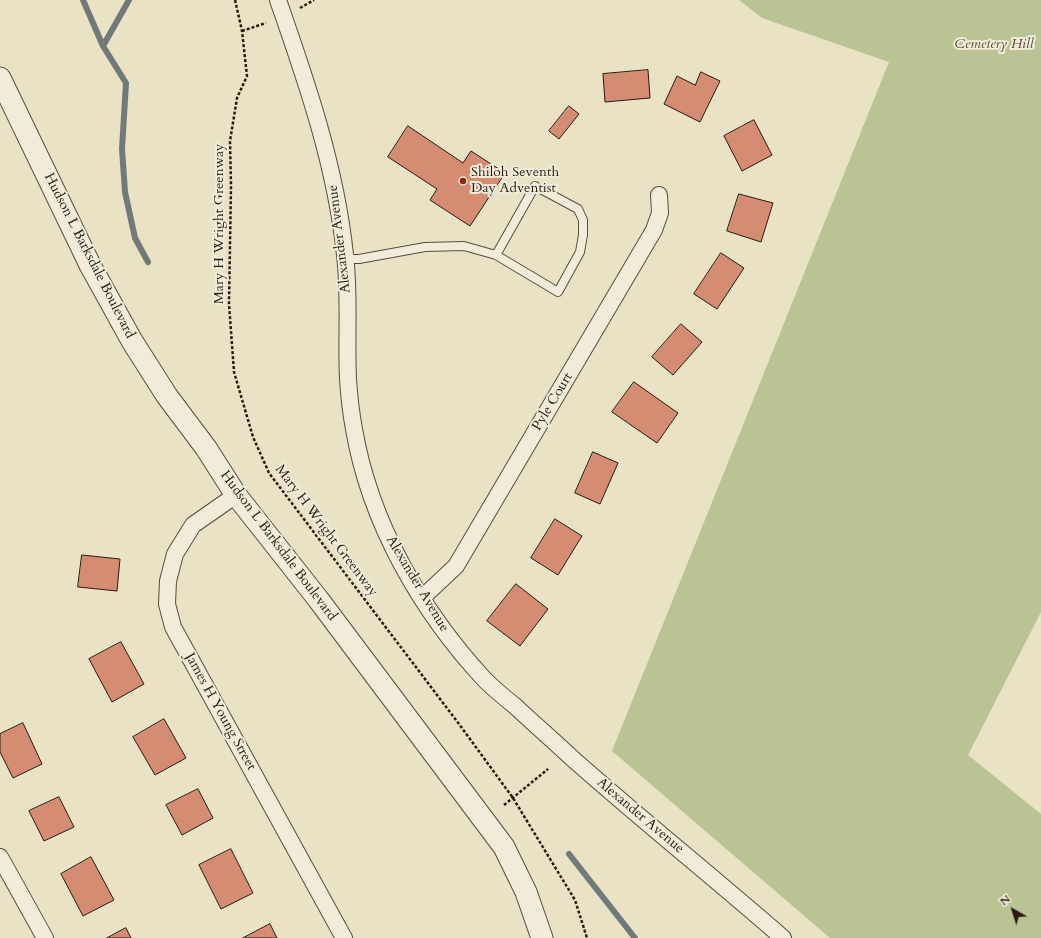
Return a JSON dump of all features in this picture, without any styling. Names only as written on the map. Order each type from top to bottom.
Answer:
[{"type":"street","name":"Alexander Avenue","points":[[278,0],[308,88],[334,180],[341,219],[346,260],[348,381],[354,430],[366,479],[383,526],[406,571],[422,598],[452,641],[486,681],[601,784],[783,938]]},
{"type":"street","name":"Hudson L Barksdale Boulevard","points":[[0,78],[90,265],[132,341],[167,396],[206,448],[236,495],[318,599],[504,847],[526,892],[542,938]]},
{"type":"street","name":"Pyle Court","points":[[422,598],[456,566],[654,230],[660,213],[660,194]]},
{"type":"street","name":"James H Young Street","points":[[236,495],[193,525],[175,554],[168,581],[166,604],[173,627],[344,938]]},
{"type":"street","points":[[0,857],[45,938]]},
{"type":"lane","points":[[346,260],[424,247],[464,246],[496,255],[558,292],[580,252],[583,235],[583,220],[578,209],[536,186],[496,255]]},
{"type":"path","name":"Mary H Wright Greenway","points":[[235,0],[242,31],[247,76],[237,98],[230,141],[231,186],[229,304],[234,372],[253,437],[269,473],[513,798],[574,900],[587,938]]},
{"type":"path","points":[[242,31],[284,17]]},
{"type":"path","points":[[504,805],[548,769]]},
{"type":"green space","name":"Cemetery Hill","points":[[739,0],[1041,0],[1041,612],[968,755],[1041,814],[1041,938],[830,938],[612,751],[889,62],[762,18]]},
{"type":"building","points":[[648,70],[650,98],[605,102],[603,74]]},
{"type":"building","points":[[701,72],[720,81],[700,122],[664,104],[677,76],[695,85]]},
{"type":"building","points":[[569,106],[579,114],[559,139],[549,131]]},
{"type":"building","points":[[754,120],[772,155],[742,171],[724,136]]},
{"type":"building","name":"Shiloh Seventh Day Adventist","points":[[408,126],[463,163],[471,151],[505,173],[470,226],[430,200],[437,189],[388,157]]},
{"type":"building","points":[[739,194],[773,203],[761,242],[727,231]]},
{"type":"building","points":[[721,253],[744,268],[717,309],[694,294]]},
{"type":"building","points":[[681,324],[702,342],[673,375],[652,357]]},
{"type":"building","points":[[634,382],[678,413],[657,443],[612,412]]},
{"type":"building","points":[[593,452],[618,463],[600,504],[575,493]]},
{"type":"building","points":[[555,519],[582,536],[558,575],[531,558]]},
{"type":"building","points":[[82,555],[120,559],[117,591],[78,587]]},
{"type":"building","points":[[516,584],[548,609],[520,646],[487,621]]},
{"type":"building","points":[[121,642],[144,684],[112,702],[89,659]]},
{"type":"building","points":[[164,719],[186,758],[155,775],[133,737]]},
{"type":"building","points":[[23,723],[42,764],[13,778],[0,752],[0,734]]},
{"type":"building","points":[[198,789],[213,818],[182,835],[166,805]]},
{"type":"building","points":[[59,797],[74,827],[44,841],[29,811]]},
{"type":"building","points":[[231,849],[253,893],[221,909],[199,865]]},
{"type":"building","points":[[91,857],[114,900],[83,916],[61,874]]},
{"type":"building","points":[[270,924],[277,938],[243,938]]},
{"type":"building","points":[[126,928],[131,938],[107,938]]},
{"type":"waterway","points":[[83,0],[103,46],[126,83],[122,149],[125,192],[135,238],[148,262]]},
{"type":"waterway","points":[[103,46],[129,0]]},
{"type":"waterway","points":[[569,854],[635,938]]},
{"type":"place","name":"Shiloh Seventh Day Adventist","points":[[463,181]]}]
